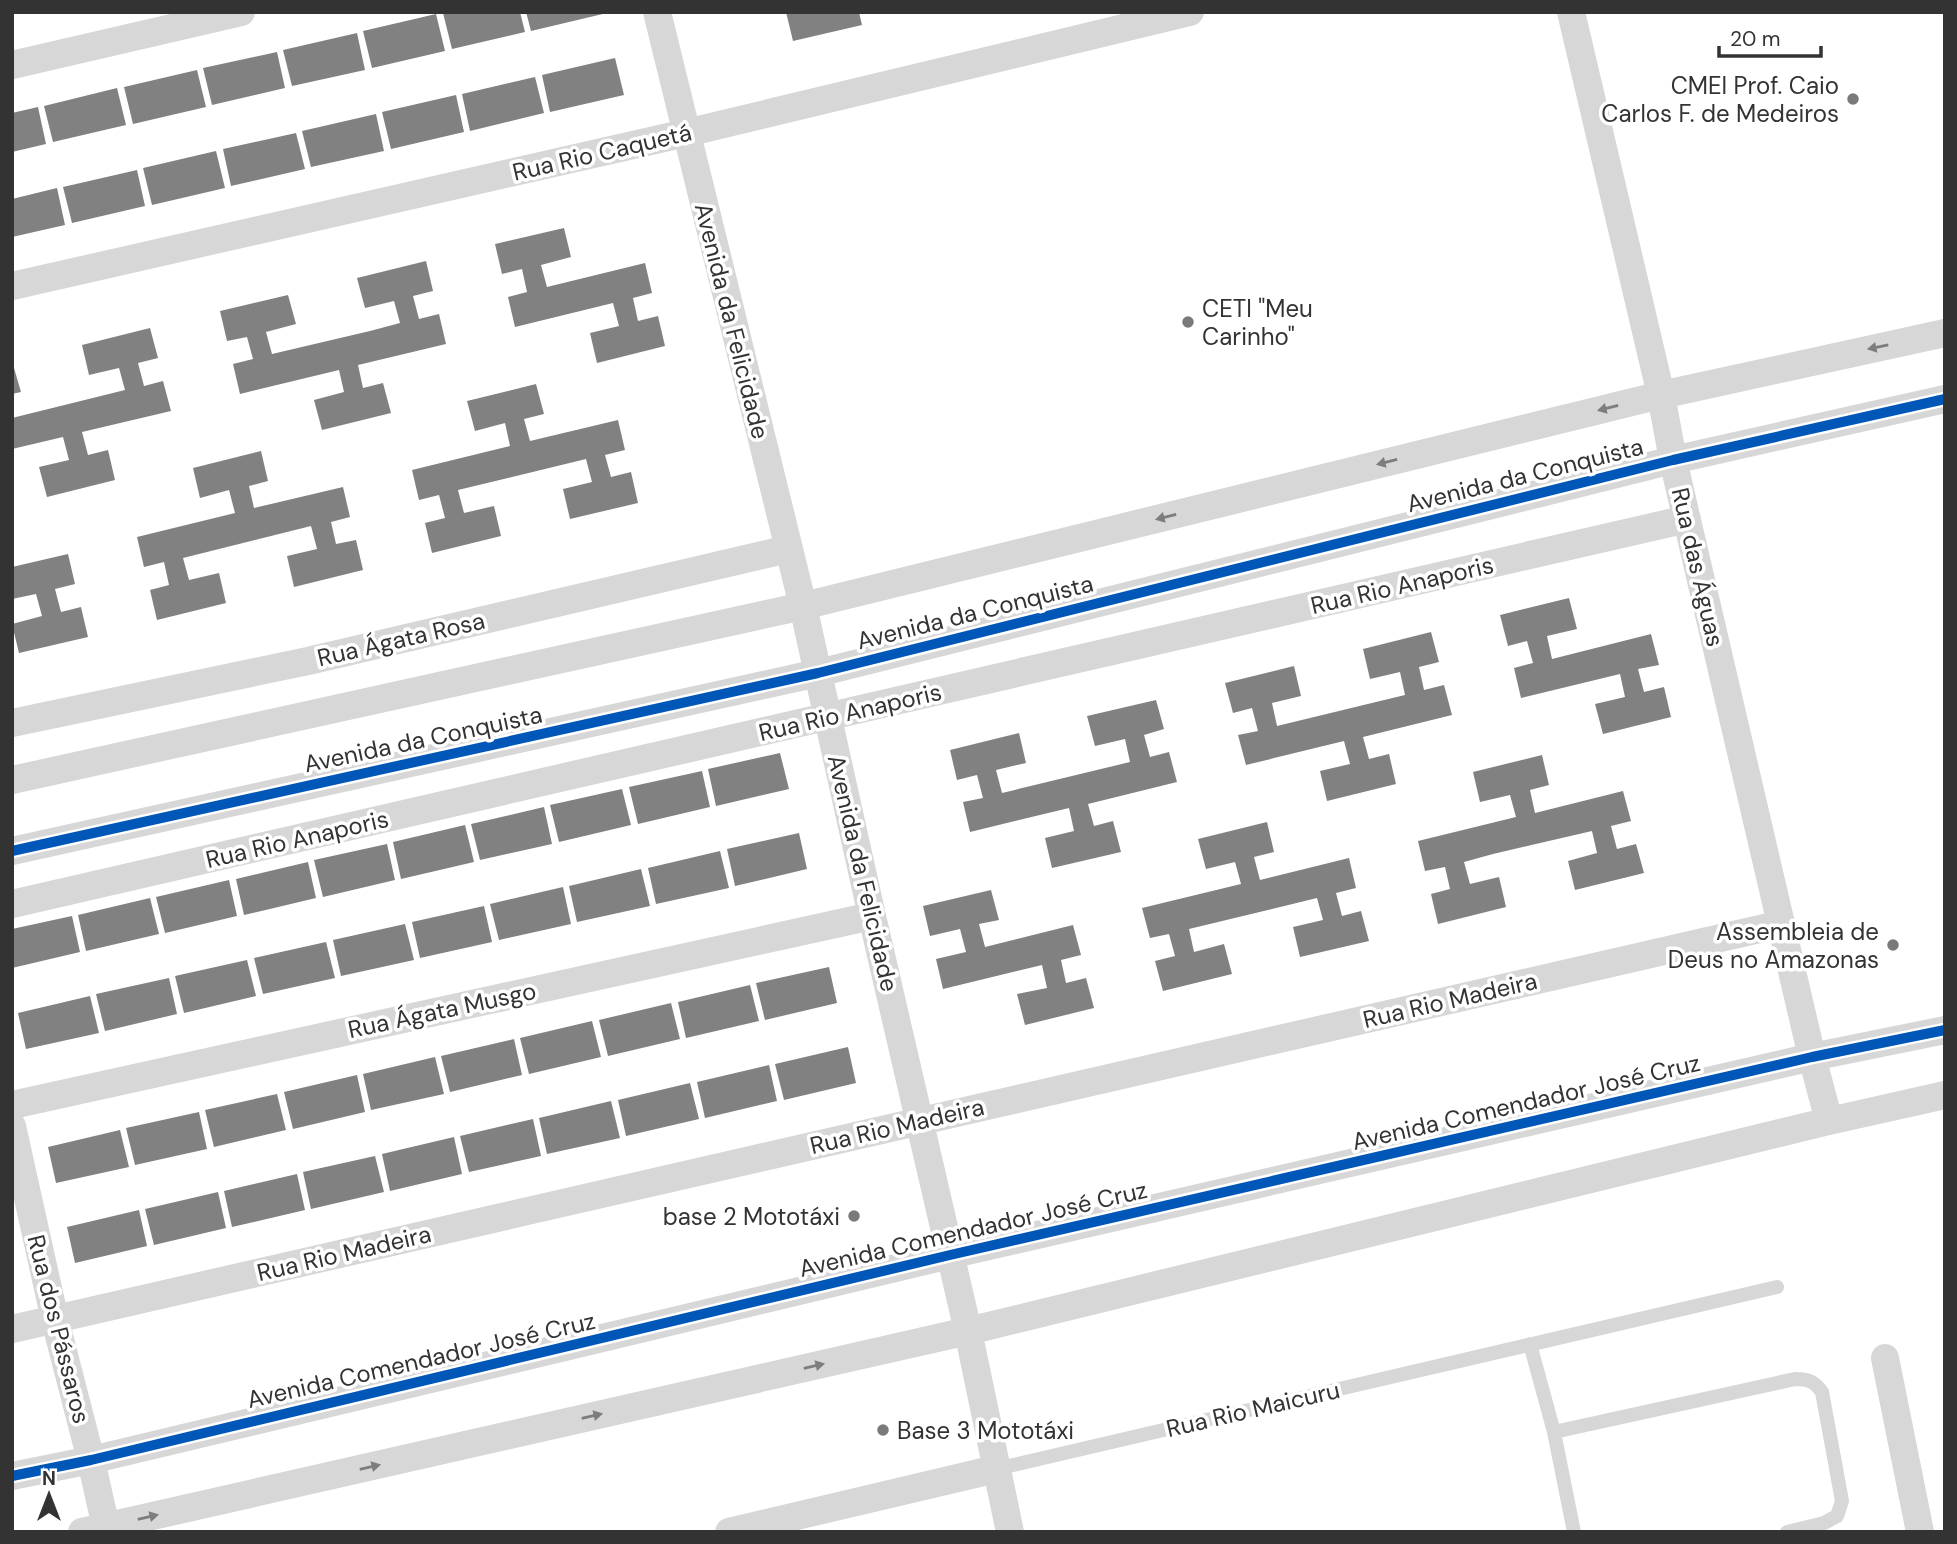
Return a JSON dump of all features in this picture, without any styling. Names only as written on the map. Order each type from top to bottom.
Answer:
[{"type":"street","points":[[12,65],[241,12]]},
{"type":"street","name":"Avenida da Felicidade","points":[[657,12],[803,606],[968,1331],[1010,1532]]},
{"type":"street","name":"Rua Rio Caquetá","points":[[12,286],[686,133],[1190,12]]},
{"type":"street","name":"Rua das Águas","points":[[1571,12],[1661,395],[1673,460],[1829,1121]]},
{"type":"street","name":"Avenida da Conquista","points":[[12,780],[803,606],[1661,395],[1945,333]]},
{"type":"street","name":"Avenida da Conquista","points":[[12,851],[818,673],[1673,460],[1945,398]]},
{"type":"street","name":"Rua Rio Anaporis","points":[[12,904],[1687,519]]},
{"type":"street","name":"Rua Ágata Rosa","points":[[12,723],[308,661],[788,550]]},
{"type":"street","name":"Rua Ágata Musgo","points":[[12,1105],[872,916]]},
{"type":"street","name":"Rua Rio Madeira","points":[[12,1329],[1782,923]]},
{"type":"street","name":"Avenida Comendador José Cruz","points":[[12,1476],[91,1460],[950,1255],[1812,1057],[1945,1030]]},
{"type":"street","points":[[98,1530],[968,1331],[1945,1095]]},
{"type":"street","name":"Rua dos Pássaros","points":[[12,1126],[55,1320],[91,1460],[98,1530]]},
{"type":"street","points":[[1885,1358],[1920,1532]]},
{"type":"street","name":"Rua Rio Maicuru","points":[[729,1532],[996,1469]]},
{"type":"lane","name":"Rua Rio Maicuru","points":[[996,1469],[1777,1287]]},
{"type":"lane","points":[[1530,1344],[1555,1432],[1574,1532]]},
{"type":"lane","points":[[1555,1432],[1795,1379],[1815,1382],[1822,1392],[1842,1501],[1837,1516],[1824,1523],[1787,1532]]},
{"type":"building","points":[[520,12],[525,32],[452,49],[443,13]]},
{"type":"building","points":[[526,12],[607,12],[607,13],[531,31]]},
{"type":"building","points":[[786,12],[859,12],[862,25],[793,41]]},
{"type":"building","points":[[436,14],[445,51],[372,68],[363,31]]},
{"type":"building","points":[[357,33],[365,70],[292,86],[283,50]]},
{"type":"building","points":[[277,52],[285,88],[212,105],[203,68]]},
{"type":"building","points":[[615,58],[624,95],[550,112],[542,75]]},
{"type":"building","points":[[197,70],[206,107],[133,124],[124,87]]},
{"type":"building","points":[[535,77],[544,113],[470,131],[462,94]]},
{"type":"building","points":[[117,88],[126,125],[53,142],[44,106]]},
{"type":"building","points":[[456,95],[464,132],[391,149],[382,112]]},
{"type":"building","points":[[38,107],[46,144],[12,152],[12,113]]},
{"type":"building","points":[[376,114],[384,151],[311,167],[302,131]]},
{"type":"building","points":[[296,133],[305,169],[231,186],[223,149]]},
{"type":"building","points":[[216,151],[225,188],[152,205],[143,168]]},
{"type":"building","points":[[137,170],[145,206],[72,223],[63,187]]},
{"type":"building","points":[[57,188],[65,225],[12,237],[12,199]]},
{"type":"building","points":[[564,228],[571,257],[541,265],[547,287],[645,263],[652,293],[633,298],[638,321],[658,316],[665,346],[597,363],[590,333],[619,326],[613,303],[515,327],[508,297],[527,292],[522,269],[502,274],[495,244]]},
{"type":"building","points":[[426,261],[433,291],[413,296],[419,319],[439,314],[446,344],[358,365],[363,388],[383,383],[391,413],[322,430],[314,400],[344,392],[339,370],[240,394],[233,364],[253,359],[247,337],[227,341],[220,311],[288,295],[296,324],[266,332],[272,354],[370,331],[400,323],[394,301],[365,308],[357,278]]},
{"type":"building","points":[[150,328],[158,358],[138,363],[144,386],[163,381],[171,411],[82,432],[88,455],[108,450],[115,480],[47,497],[39,467],[69,460],[63,437],[12,449],[12,418],[125,390],[119,368],[89,375],[82,345]]},
{"type":"building","points":[[12,361],[21,392],[12,394]]},
{"type":"building","points":[[536,384],[544,414],[524,419],[530,441],[618,420],[625,450],[605,455],[611,477],[631,472],[638,503],[570,519],[563,489],[592,482],[586,459],[458,490],[464,513],[494,506],[501,536],[432,553],[425,523],[445,518],[439,495],[419,500],[412,470],[510,446],[505,423],[475,431],[467,401]]},
{"type":"building","points":[[261,451],[268,481],[249,486],[254,508],[343,487],[350,517],[331,522],[336,544],[356,540],[363,570],[294,587],[287,556],[317,549],[311,526],[183,558],[189,580],[219,573],[226,603],[157,620],[150,590],[169,585],[164,562],[144,567],[137,537],[235,513],[229,490],[200,498],[193,468]]},
{"type":"building","points":[[68,554],[75,584],[55,589],[61,612],[81,607],[88,637],[19,653],[12,624],[42,616],[36,594],[12,599],[12,567]]},
{"type":"building","points":[[1569,598],[1577,629],[1547,636],[1552,659],[1651,634],[1659,665],[1638,669],[1644,692],[1664,687],[1671,717],[1603,734],[1595,704],[1625,697],[1620,674],[1521,698],[1514,668],[1533,663],[1527,641],[1508,646],[1500,615]]},
{"type":"building","points":[[1431,632],[1439,662],[1419,667],[1424,690],[1444,685],[1452,715],[1363,737],[1369,759],[1389,754],[1396,784],[1327,801],[1320,771],[1350,764],[1344,741],[1246,765],[1238,735],[1258,731],[1252,708],[1233,713],[1225,683],[1294,666],[1301,696],[1272,703],[1277,726],[1405,695],[1400,672],[1370,679],[1363,649]]},
{"type":"building","points":[[1156,700],[1164,729],[1144,735],[1150,757],[1169,752],[1177,782],[1088,804],[1094,826],[1113,821],[1121,852],[1052,868],[1045,838],[1074,831],[1069,808],[970,832],[963,802],[983,798],[977,775],[957,780],[950,750],[1019,733],[1026,763],[996,770],[1002,793],[1130,762],[1125,739],[1095,746],[1087,716]]},
{"type":"building","points":[[780,753],[789,789],[716,806],[708,769]]},
{"type":"building","points":[[1542,755],[1549,785],[1530,790],[1535,813],[1623,791],[1631,821],[1611,826],[1617,849],[1636,844],[1644,873],[1575,890],[1568,861],[1597,853],[1592,831],[1493,854],[1464,862],[1470,884],[1499,877],[1506,907],[1438,924],[1431,894],[1450,889],[1445,867],[1425,871],[1418,841],[1516,817],[1510,795],[1480,802],[1473,772]]},
{"type":"building","points":[[702,771],[710,807],[638,824],[629,787]]},
{"type":"building","points":[[622,789],[631,825],[559,842],[550,805]]},
{"type":"building","points":[[544,807],[552,844],[480,860],[471,824]]},
{"type":"building","points":[[1267,822],[1274,852],[1254,857],[1260,880],[1349,858],[1356,888],[1336,893],[1342,916],[1361,911],[1369,941],[1300,957],[1293,927],[1323,920],[1317,898],[1189,929],[1194,952],[1224,944],[1232,974],[1163,991],[1155,961],[1175,956],[1169,934],[1150,938],[1142,908],[1241,884],[1235,862],[1206,869],[1198,839]]},
{"type":"building","points":[[465,825],[474,862],[401,879],[393,842]]},
{"type":"building","points":[[799,833],[807,869],[735,886],[727,849]]},
{"type":"building","points":[[387,844],[395,880],[323,897],[314,860]]},
{"type":"building","points":[[720,851],[729,888],[656,904],[648,868]]},
{"type":"building","points":[[308,862],[316,898],[244,915],[236,879]]},
{"type":"building","points":[[641,869],[650,906],[577,922],[569,886]]},
{"type":"building","points":[[229,880],[237,916],[165,933],[156,897]]},
{"type":"building","points":[[563,887],[571,924],[499,940],[490,904]]},
{"type":"building","points":[[991,890],[999,920],[979,924],[985,947],[1073,925],[1081,955],[1061,960],[1066,983],[1086,978],[1094,1008],[1025,1025],[1017,994],[1047,988],[1042,965],[943,989],[936,959],[966,952],[960,929],[930,936],[923,906]]},
{"type":"building","points":[[150,898],[159,934],[86,951],[78,915]]},
{"type":"building","points":[[484,906],[492,942],[420,958],[412,922]]},
{"type":"building","points":[[72,916],[80,952],[12,968],[12,929]]},
{"type":"building","points":[[405,924],[414,960],[341,976],[333,940]]},
{"type":"building","points":[[326,942],[335,978],[263,994],[254,958]]},
{"type":"building","points":[[247,960],[256,996],[184,1013],[175,976]]},
{"type":"building","points":[[829,967],[837,1003],[765,1020],[756,983]]},
{"type":"building","points":[[169,978],[177,1014],[105,1031],[96,994]]},
{"type":"building","points":[[750,985],[759,1021],[686,1038],[678,1002]]},
{"type":"building","points":[[90,996],[99,1033],[26,1049],[18,1013]]},
{"type":"building","points":[[671,1003],[680,1039],[608,1056],[599,1020]]},
{"type":"building","points":[[592,1021],[601,1057],[529,1074],[520,1038]]},
{"type":"building","points":[[514,1039],[522,1075],[450,1092],[441,1056]]},
{"type":"building","points":[[848,1047],[856,1083],[784,1100],[775,1064]]},
{"type":"building","points":[[435,1057],[444,1094],[371,1110],[363,1074]]},
{"type":"building","points":[[769,1065],[777,1101],[705,1118],[697,1082]]},
{"type":"building","points":[[357,1075],[365,1112],[293,1129],[284,1092]]},
{"type":"building","points":[[690,1083],[699,1119],[626,1136],[618,1100]]},
{"type":"building","points":[[277,1094],[286,1130],[214,1147],[205,1110]]},
{"type":"building","points":[[611,1101],[620,1138],[547,1154],[539,1118]]},
{"type":"building","points":[[199,1112],[207,1149],[135,1165],[126,1128]]},
{"type":"building","points":[[533,1119],[541,1156],[469,1172],[460,1136]]},
{"type":"building","points":[[120,1130],[129,1167],[56,1183],[48,1147]]},
{"type":"building","points":[[454,1137],[462,1174],[390,1191],[382,1154]]},
{"type":"building","points":[[375,1156],[384,1192],[311,1209],[303,1172]]},
{"type":"building","points":[[297,1174],[305,1210],[232,1227],[224,1191]]},
{"type":"building","points":[[218,1192],[226,1228],[154,1245],[145,1209]]},
{"type":"building","points":[[139,1210],[147,1246],[75,1263],[67,1227]]},
{"type":"cycle path","points":[[12,851],[818,673],[1673,460],[1945,399]]},
{"type":"cycle path","points":[[12,1476],[91,1460],[950,1255],[1812,1057],[1945,1030]]},
{"type":"place","name":"CMEI Prof. Caio Carlos F. de Medeiros","points":[[1853,99]]},
{"type":"place","name":"CETI \"Meu Carinho\"","points":[[1188,322]]},
{"type":"place","name":"Assembleia de Deus no Amazonas","points":[[1893,945]]},
{"type":"place","name":"base 2 Mototáxi","points":[[854,1216]]},
{"type":"place","name":"Base 3 Mototáxi","points":[[883,1430]]}]
